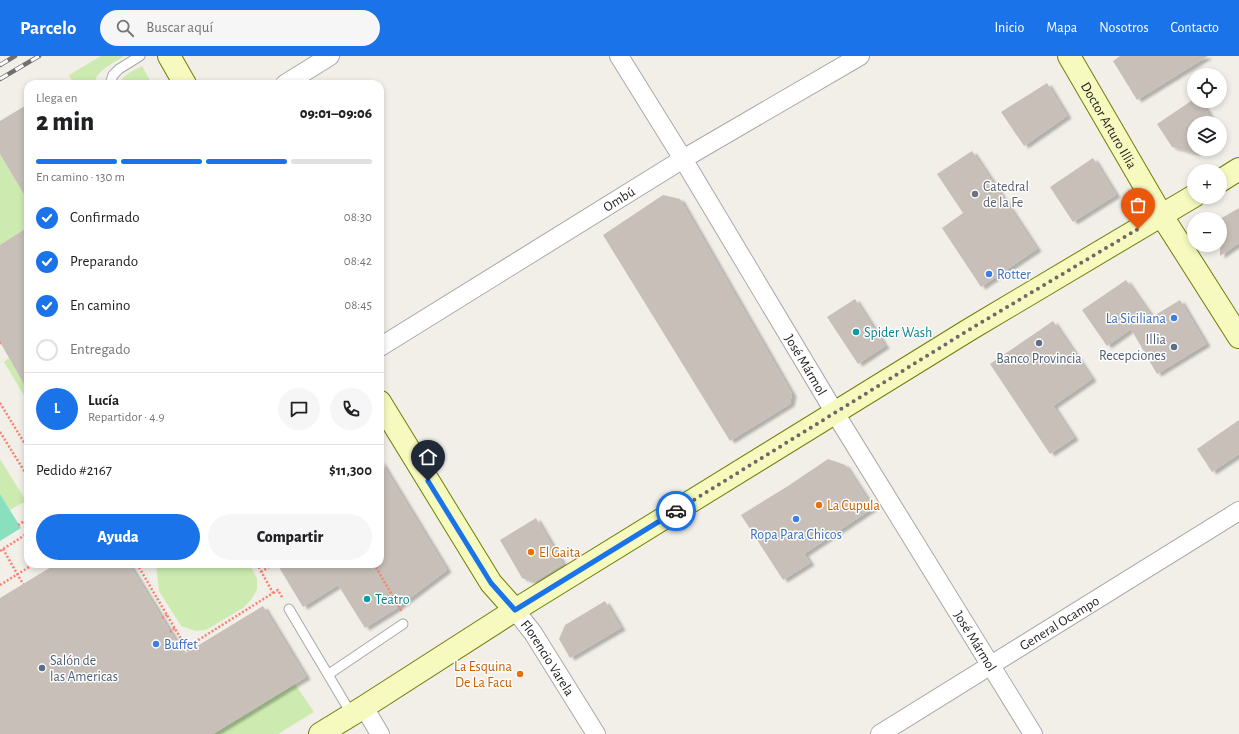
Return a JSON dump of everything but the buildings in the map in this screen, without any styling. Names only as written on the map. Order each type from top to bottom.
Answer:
[{"type":"main road","points":[[169,56],[183,80]]},
{"type":"main road","name":"Doctor Arturo Illia","points":[[1069,56],[1162,216],[1239,337]]},
{"type":"main road","points":[[1227,177],[1239,169]]},
{"type":"main road","points":[[320,734],[515,610],[972,328],[1187,200]]},
{"type":"main road","name":"Florencio Varela","points":[[384,409],[491,583],[515,610]]},
{"type":"street","points":[[291,80],[330,56]]},
{"type":"street","name":"José Mármol","points":[[619,56],[683,159],[835,413],[1033,734]]},
{"type":"street","name":"Ombú","points":[[384,345],[683,159],[860,56]]},
{"type":"street","name":"General Ocampo","points":[[880,734],[1239,511]]},
{"type":"street","name":"Florencio Varela","points":[[515,610],[533,633],[596,734]]},
{"type":"street","points":[[358,711],[380,734]]},
{"type":"lane","points":[[111,80],[116,72],[140,56]]},
{"type":"lane","points":[[289,609],[329,674],[358,711]]},
{"type":"lane","points":[[329,674],[403,624]]},
{"type":"path","points":[[0,403],[24,442]]},
{"type":"path","points":[[0,432],[24,471]]},
{"type":"path","points":[[18,524],[24,521]]},
{"type":"path","points":[[23,584],[1,550],[24,536]]},
{"type":"path","points":[[0,585],[27,568]]},
{"type":"path","points":[[139,568],[189,651]]},
{"type":"path","points":[[179,647],[184,644],[192,644],[273,593],[260,568]]},
{"type":"path","points":[[262,572],[268,568]]},
{"type":"path","points":[[376,568],[408,622],[403,624]]},
{"type":"path","points":[[162,618],[167,614]]},
{"type":"path","points":[[170,632],[175,628]]},
{"type":"green space","points":[[101,56],[124,56],[106,67],[98,75],[96,80],[72,80],[69,75]]},
{"type":"green space","points":[[142,66],[150,80],[122,80],[132,71]]},
{"type":"green space","points":[[0,154],[24,194],[24,230],[0,245]]},
{"type":"green space","points":[[9,358],[24,382],[24,395],[4,362]]},
{"type":"green space","points":[[0,459],[24,498],[24,502],[10,510],[0,494]]},
{"type":"green space","points":[[0,494],[21,528],[0,541]]},
{"type":"green space","points":[[156,568],[251,568],[257,578],[257,590],[251,600],[243,608],[206,630],[196,631],[181,626],[159,591]]},
{"type":"green space","points":[[295,684],[314,712],[278,734],[213,734]]},
{"type":"railway","points":[[0,65],[15,56]]},
{"type":"railway","points":[[0,79],[39,56]]},
{"type":"way so far","points":[[676,511],[972,328],[1138,229]]},
{"type":"place","name":"Catedral de la Fe","points":[[975,194]]},
{"type":"place","name":"Rotter","points":[[989,274]]},
{"type":"place","name":"La Siciliana","points":[[1174,318]]},
{"type":"place","name":"Spider Wash","points":[[856,332]]},
{"type":"place","name":"Banco Provincia","points":[[1039,343]]},
{"type":"place","name":"Illia Recepciones","points":[[1174,347]]},
{"type":"place","name":"La Cupula","points":[[819,505]]},
{"type":"place","name":"Ropa Para Chicos","points":[[796,519]]},
{"type":"place","name":"El Gaita","points":[[531,552]]},
{"type":"place","name":"Teatro","points":[[367,599]]},
{"type":"place","name":"Buffet","points":[[156,644]]},
{"type":"place","name":"Salón de las Americas","points":[[42,668]]},
{"type":"place","name":"La Esquina De La Facu","points":[[520,674]]},
{"type":"route","points":[[428,481],[491,583],[515,610],[676,511]]}]
